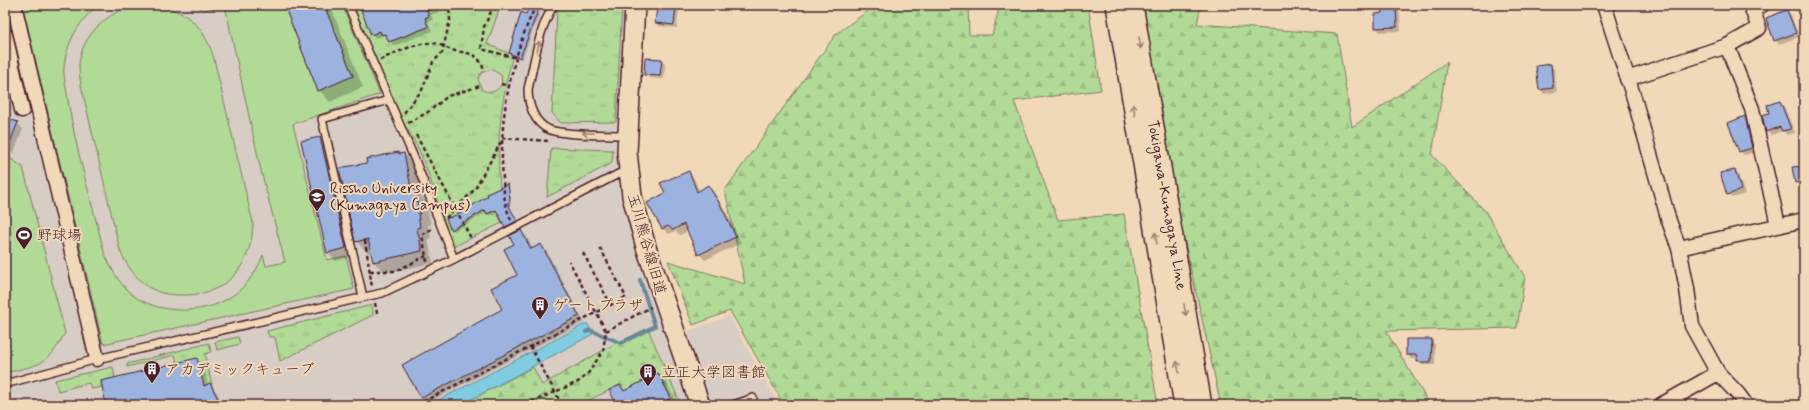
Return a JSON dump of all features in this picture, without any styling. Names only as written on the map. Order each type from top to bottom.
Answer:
[{"type":"main road","name":"玉川熊谷線旧道","points":[[635,5],[627,135],[628,169],[636,211],[646,247],[700,405]]},
{"type":"main road","name":"Tokigawa-Kumagaya Line","points":[[1116,5],[1184,405]]},
{"type":"main road","name":"Tokigawa-Kumagaya Line","points":[[1133,5],[1202,405]]},
{"type":"street","points":[[1604,5],[1669,221],[1679,248],[1688,289],[1692,326],[1718,373],[1738,394],[1746,405]]},
{"type":"street","points":[[1627,78],[1727,46],[1759,28],[1752,9],[1762,5]]},
{"type":"street","points":[[15,10],[97,359]]},
{"type":"street","points":[[5,35],[22,110]]},
{"type":"street","points":[[1727,46],[1752,109],[1778,225]]},
{"type":"street","points":[[1679,248],[1804,220]]},
{"type":"street","points":[[1661,405],[1718,373]]},
{"type":"lane","points":[[348,5],[454,258]]},
{"type":"lane","points":[[554,5],[548,15],[541,34],[528,89],[528,97],[532,112],[543,125],[550,130],[627,135]]},
{"type":"lane","points":[[363,298],[322,120],[389,100]]},
{"type":"lane","points":[[5,384],[97,359],[374,295],[402,285],[628,169]]},
{"type":"lane","points":[[733,405],[753,398]]},
{"type":"path","points":[[397,119],[422,90],[433,62],[441,56],[450,20],[449,5]]},
{"type":"path","points":[[494,5],[484,27],[481,49],[517,58]]},
{"type":"path","points":[[514,228],[504,205],[502,141],[510,86],[517,58],[527,24],[536,5]]},
{"type":"path","points":[[373,63],[418,45],[432,43],[454,51],[475,55],[484,70]]},
{"type":"path","points":[[501,84],[510,86]]},
{"type":"path","points":[[410,126],[407,124],[428,112],[448,96],[480,86]]},
{"type":"path","points":[[413,130],[475,247]]},
{"type":"path","points":[[455,209],[475,189],[502,141]]},
{"type":"path","points":[[365,240],[378,313]]},
{"type":"path","points":[[417,405],[626,297],[599,246]]},
{"type":"path","points":[[583,254],[611,305]]},
{"type":"path","points":[[370,271],[396,271],[426,256]]},
{"type":"path","points":[[525,405],[578,382],[587,375],[603,351],[606,331],[569,260]]},
{"type":"path","points":[[606,331],[656,305]]},
{"type":"path","points":[[530,346],[562,405]]},
{"type":"shaded area","name":"Rissho University (Kumagaya Campus)","points":[[5,5],[628,5],[621,120],[670,338],[729,316],[779,405],[5,405]]},
{"type":"green space","points":[[31,5],[99,5],[92,10],[75,32],[65,58],[64,71],[75,138],[104,252],[118,279],[134,296],[148,304],[169,309],[184,310],[199,309],[213,305],[226,300],[238,292],[248,282],[263,255],[266,266],[285,262],[261,171],[225,6],[203,10],[196,5],[284,5],[318,91],[353,76],[324,5],[342,5],[380,94],[293,124],[327,260],[346,256],[354,289],[103,344],[23,7]]},
{"type":"green space","points":[[135,5],[164,7],[176,11],[186,16],[203,33],[214,59],[253,223],[252,238],[243,264],[226,283],[215,289],[202,293],[178,295],[158,292],[148,287],[138,279],[126,262],[120,251],[81,85],[79,66],[84,45],[90,35],[106,19],[115,13]]},
{"type":"green space","points":[[353,5],[359,5],[382,35],[385,34],[389,42],[428,27],[425,18],[429,16],[427,11],[436,8],[455,5],[501,5],[487,44],[513,55],[505,88],[500,121],[500,188],[487,194],[490,200],[466,221],[485,210],[487,214],[496,210],[502,223],[457,245],[450,242],[424,162],[410,133],[401,121]],"holes":[[[491,69],[501,75],[502,83],[496,90],[491,92],[482,90],[478,79],[481,73]]]},
{"type":"green space","points":[[560,5],[622,5],[616,122],[561,123],[552,113],[557,11]]},
{"type":"green space","points":[[876,5],[968,5],[969,35],[992,35],[1000,5],[1088,5],[1101,90],[1014,101],[1058,220],[1124,214],[1158,405],[784,405],[730,311],[693,325],[668,261],[745,284],[725,190],[836,34]]},
{"type":"green space","points":[[1141,5],[1201,5],[1197,24],[1337,34],[1352,127],[1447,62],[1432,155],[1485,211],[1525,277],[1517,328],[1386,331],[1430,405],[1221,405],[1173,189]]},
{"type":"green space","points":[[551,148],[613,150],[612,163],[547,197]]},
{"type":"green space","name":"野球場","points":[[5,155],[23,167],[65,333],[53,352],[41,362],[27,368],[5,373]]},
{"type":"green space","points":[[372,305],[373,315],[280,361],[275,337],[269,337],[267,331]]},
{"type":"green space","points":[[648,329],[681,405],[665,405],[663,402],[671,398],[658,373],[624,391],[620,385],[579,405],[461,405],[533,367],[542,385],[616,343]]},
{"type":"green space","points":[[238,337],[240,344],[217,350],[215,342]]},
{"type":"green space","points":[[209,343],[211,352],[205,354],[213,390],[210,384],[204,386],[177,363],[175,355],[127,367],[127,364]]},
{"type":"green space","points":[[113,367],[115,378],[101,381],[102,387],[91,389],[89,383],[58,391],[55,380]]},
{"type":"water","points":[[587,323],[593,334],[461,405],[429,405]]},
{"type":"building","points":[[284,5],[324,5],[353,76],[318,91]]},
{"type":"building","points":[[359,5],[425,5],[429,16],[425,18],[428,27],[389,42],[385,34],[382,35],[380,31],[371,35]]},
{"type":"building","points":[[530,5],[540,5],[520,58],[509,53],[521,12],[526,14]]},
{"type":"building","points":[[661,5],[676,5],[674,25],[655,23],[657,7],[661,8]]},
{"type":"building","points":[[1381,5],[1396,5],[1397,27],[1375,28],[1375,14],[1382,13]]},
{"type":"building","points":[[1787,10],[1796,33],[1774,41],[1766,18]]},
{"type":"building","points":[[645,58],[662,59],[660,76],[644,75]]},
{"type":"building","points":[[1551,64],[1553,88],[1539,90],[1536,66]]},
{"type":"building","points":[[1780,101],[1791,129],[1782,131],[1780,127],[1766,132],[1762,115],[1769,113],[1767,105]]},
{"type":"building","points":[[1745,116],[1752,148],[1739,152],[1728,123]]},
{"type":"building","points":[[5,118],[18,122],[6,153],[5,153]]},
{"type":"building","points":[[320,137],[346,248],[327,253],[301,141]]},
{"type":"building","points":[[398,152],[399,154],[404,153],[411,188],[414,187],[420,214],[418,214],[420,227],[417,228],[422,251],[373,262],[368,239],[355,242],[339,168],[367,163],[366,159]]},
{"type":"building","points":[[1804,166],[1804,181],[1795,183],[1792,167]]},
{"type":"building","points":[[1735,170],[1741,190],[1727,195],[1720,173]]},
{"type":"building","points":[[689,171],[697,192],[708,185],[721,206],[736,237],[698,255],[684,224],[673,230],[668,226],[662,229],[647,203],[665,193],[660,183]]},
{"type":"building","points":[[508,184],[510,199],[508,204],[517,221],[505,227],[496,210],[487,214],[485,210],[451,230],[446,219],[456,215],[488,196],[487,194]]},
{"type":"building","name":"ゲートプラザ","points":[[521,230],[531,249],[541,244],[579,316],[421,398],[402,365],[502,309],[491,288],[517,275],[504,249],[514,244],[509,236]]},
{"type":"building","points":[[1406,339],[1432,339],[1431,362],[1417,362],[1417,355],[1406,355]]},
{"type":"building","name":"アカデミックキューブ","points":[[197,358],[204,386],[210,383],[221,405],[106,405],[101,381]]},
{"type":"building","name":"立正大学図書館","points":[[658,373],[671,398],[658,405],[617,405],[609,390],[620,385],[624,391]]},
{"type":"waterway","points":[[586,332],[590,330],[621,343],[655,326],[640,280]]},
{"type":"place","name":"Rissho University (Kumagaya Campus)","points":[[317,212]]},
{"type":"place","name":"野球場","points":[[24,250]]},
{"type":"place","name":"ゲートプラザ","points":[[540,320]]},
{"type":"place","name":"アカデミックキューブ","points":[[152,384]]},
{"type":"place","name":"立正大学図書館","points":[[648,387]]}]
